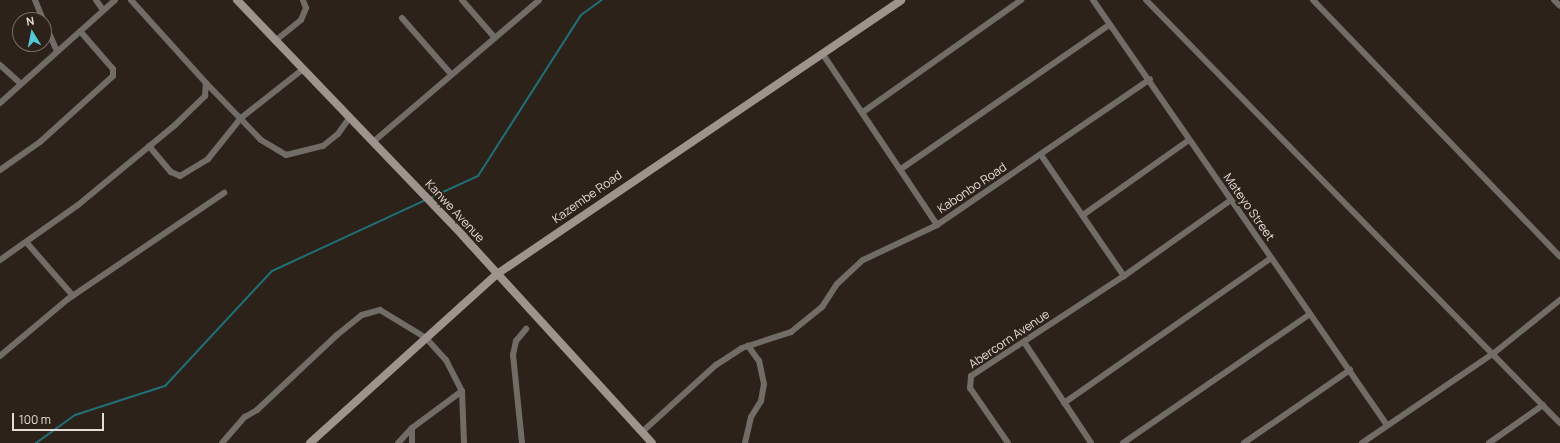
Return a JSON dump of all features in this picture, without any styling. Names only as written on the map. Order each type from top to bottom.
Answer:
[{"type":"main road","name":"Kanwe Avenue","points":[[237,0],[497,274],[650,442]]},
{"type":"main road","name":"Kazembe Road","points":[[310,443],[497,274],[901,0]]},
{"type":"street","points":[[34,0],[40,12]]},
{"type":"street","points":[[96,0],[103,10]]},
{"type":"street","points":[[0,103],[115,0]]},
{"type":"street","points":[[131,0],[206,83],[265,143],[286,155],[323,146],[338,134],[349,118]]},
{"type":"street","points":[[275,41],[301,20],[306,8],[303,0]]},
{"type":"street","points":[[462,0],[495,38]]},
{"type":"street","points":[[373,142],[539,0]]},
{"type":"street","points":[[863,112],[1021,0]]},
{"type":"street","name":"Mateyo Street","points":[[1093,0],[1109,25],[1150,79],[1189,140],[1387,425]]},
{"type":"street","points":[[1146,0],[1494,353],[1560,424]]},
{"type":"street","points":[[1313,0],[1560,257]]},
{"type":"street","points":[[1554,0],[1560,6]]},
{"type":"street","points":[[402,18],[451,74]]},
{"type":"street","points":[[901,169],[1109,25]]},
{"type":"street","points":[[0,170],[40,142],[113,76],[114,69],[80,31]]},
{"type":"street","points":[[52,39],[57,51]]},
{"type":"street","name":"Kabonbo Road","points":[[822,53],[863,112],[937,225],[1150,79]]},
{"type":"street","points":[[0,65],[21,84]]},
{"type":"street","points":[[149,146],[171,172],[180,176],[211,156],[241,118],[303,69]]},
{"type":"street","points":[[0,260],[27,243],[149,146],[205,96],[206,83]]},
{"type":"street","points":[[1083,215],[1189,140]]},
{"type":"street","points":[[1040,155],[1124,276]]},
{"type":"street","points":[[0,356],[73,296],[224,193]]},
{"type":"street","name":"Abercorn Avenue","points":[[1008,443],[970,388],[969,379],[1124,276],[1231,200]]},
{"type":"street","points":[[642,432],[711,369],[748,346],[791,332],[822,307],[837,284],[863,260],[937,225]]},
{"type":"street","points":[[27,243],[73,296]]},
{"type":"street","points":[[1064,403],[1271,258]]},
{"type":"street","points":[[1362,443],[1494,353],[1560,300]]},
{"type":"street","points":[[222,443],[245,417],[257,410],[285,382],[362,315],[380,310],[426,338],[446,360],[462,391],[464,443]]},
{"type":"street","points":[[1123,443],[1310,314]]},
{"type":"street","points":[[522,443],[513,355],[516,341],[526,329]]},
{"type":"street","points":[[1024,342],[1091,443]]},
{"type":"street","points":[[745,443],[751,417],[761,401],[764,384],[759,361],[748,346]]},
{"type":"street","points":[[1244,443],[1350,370]]},
{"type":"street","points":[[398,443],[412,428],[462,391]]},
{"type":"street","points":[[1489,443],[1543,405]]},
{"type":"street","points":[[412,428],[412,443]]},
{"type":"waterway","points":[[430,198],[478,176],[581,15],[602,0]]},
{"type":"waterway","points":[[36,443],[75,415],[165,386],[272,271],[426,200]]}]
